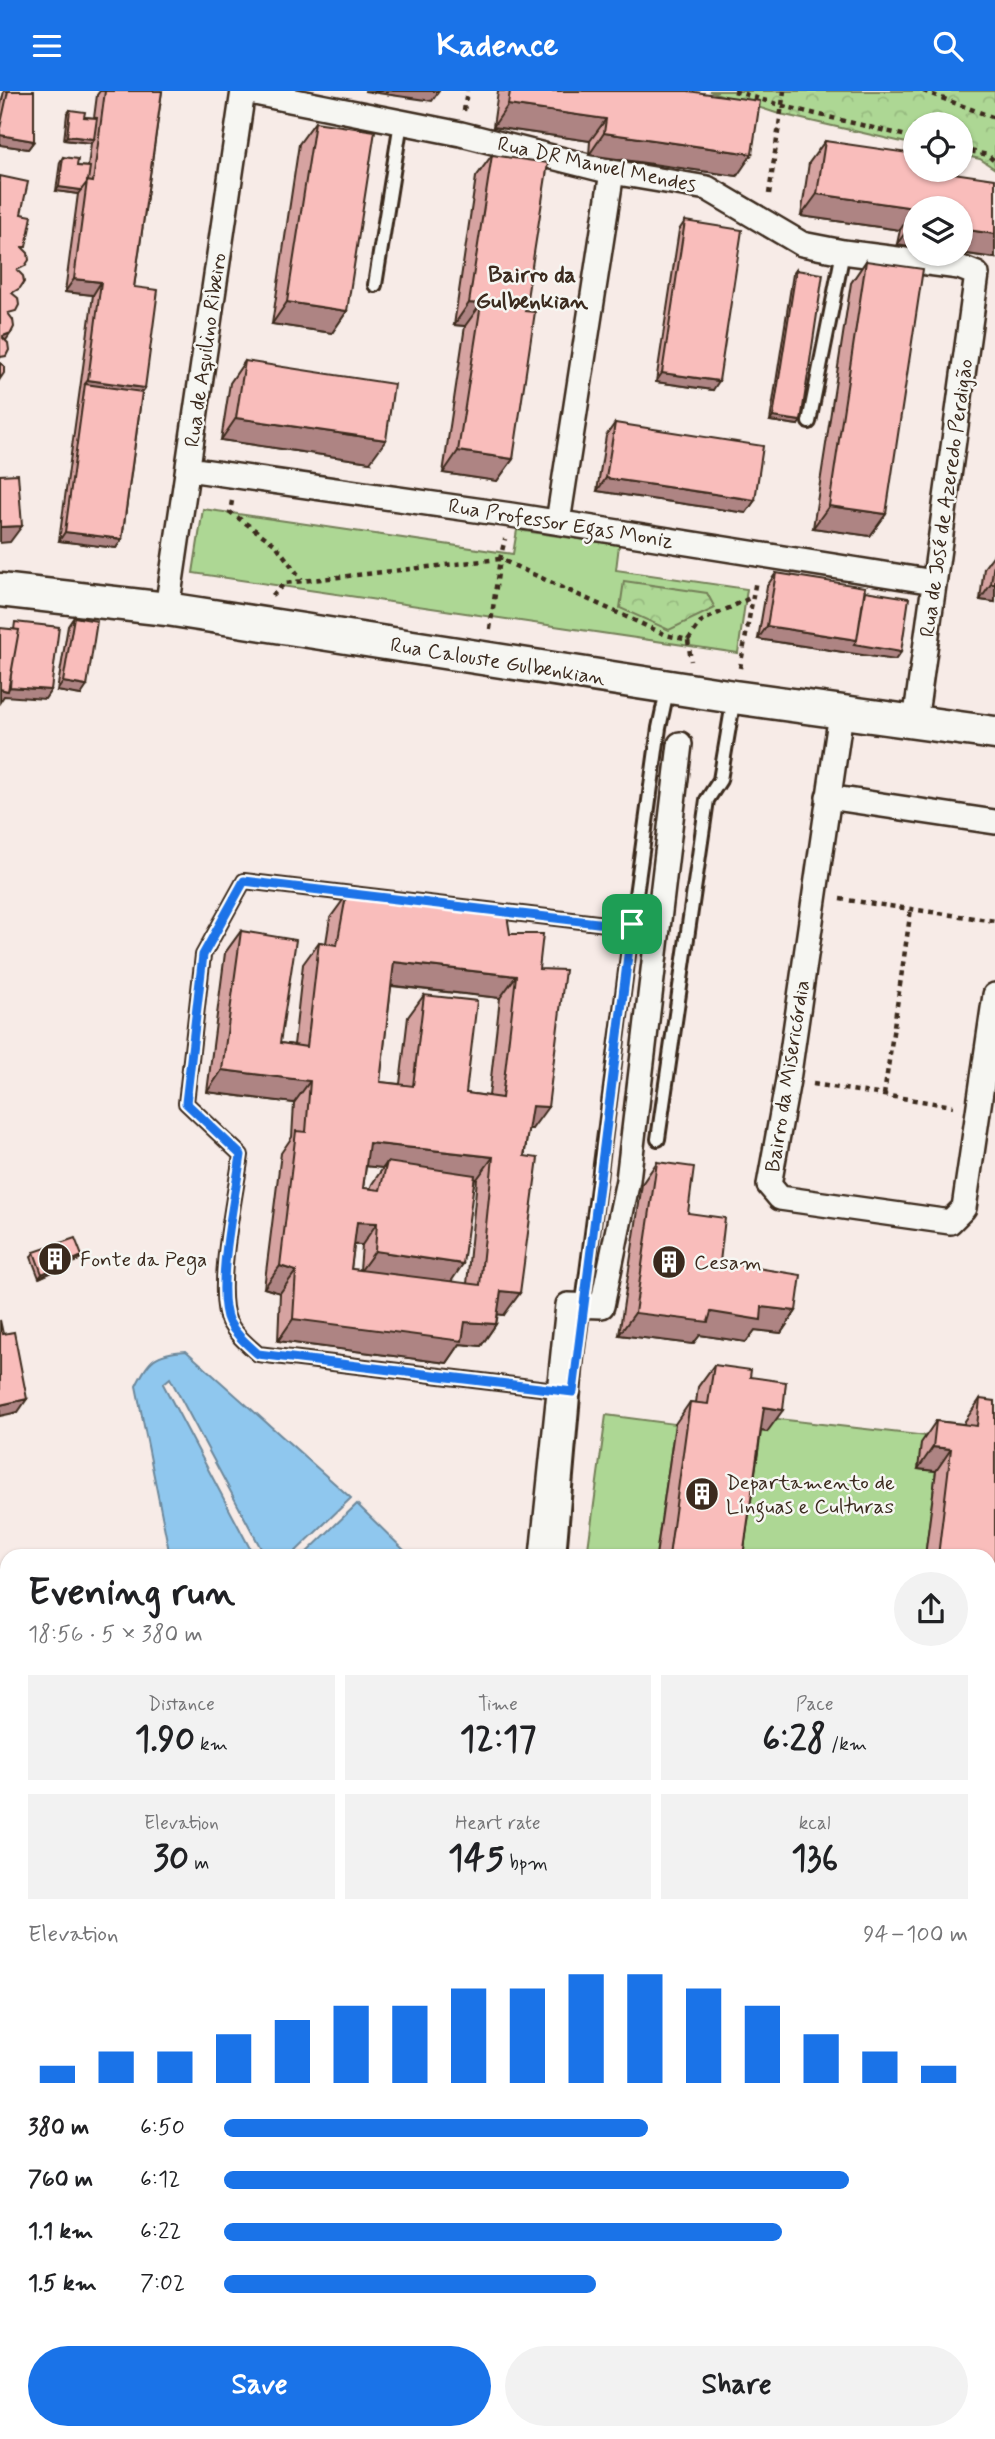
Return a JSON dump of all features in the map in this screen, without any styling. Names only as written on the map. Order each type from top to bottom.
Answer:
[{"type":"main road","name":"Rua Calouste Gulbenkian","points":[[0,590],[167,609],[668,686],[737,683],[841,713],[995,733]]},
{"type":"street","name":"Rua DR Manuel Mendes","points":[[244,91],[401,122],[612,171],[707,188],[802,244],[959,267],[977,274]]},
{"type":"street","name":"Rua de Aquilino Ribeiro","points":[[167,609],[244,91]]},
{"type":"street","points":[[558,522],[612,171]]},
{"type":"street","name":"Rua de José de Azeredo Perdigão","points":[[915,722],[977,274]]},
{"type":"street","name":"Rua Professor Egas Moniz","points":[[188,469],[558,522],[934,582]]},
{"type":"street","name":"Bairro da Misericórdia","points":[[841,713],[788,1080],[769,1185],[780,1198],[950,1223],[964,1207],[995,995]]},
{"type":"street","points":[[543,1549],[566,1391],[568,1305],[602,1306],[628,1180],[680,744]]},
{"type":"street","points":[[828,797],[995,822]]},
{"type":"lane","points":[[375,285],[401,122]]},
{"type":"lane","points":[[809,422],[843,252]]},
{"type":"lane","points":[[658,1139],[707,800],[720,779],[737,683]]},
{"type":"lane","points":[[583,1305],[632,924],[659,728],[668,686]]},
{"type":"lane","points":[[560,1549],[567,1489],[566,1391],[258,1354],[240,1337],[228,1320],[222,1285],[241,1155],[186,1103],[203,955],[244,881],[583,921],[632,924]]},
{"type":"path","points":[[734,91],[783,106],[903,135]]},
{"type":"path","points":[[764,222],[785,91]]},
{"type":"path","points":[[923,91],[995,118]]},
{"type":"path","points":[[973,152],[988,155],[995,162]]},
{"type":"path","points":[[233,493],[230,512],[276,545],[302,580]]},
{"type":"path","points":[[490,629],[500,559],[511,515]]},
{"type":"path","points":[[272,596],[285,583],[302,580],[500,559],[666,635],[688,640]]},
{"type":"path","points":[[737,683],[757,572]]},
{"type":"path","points":[[691,662],[688,640],[702,621],[752,597]]},
{"type":"path","points":[[815,895],[995,921]]},
{"type":"path","points":[[884,1095],[911,909]]},
{"type":"path","points":[[788,1080],[978,1109]]},
{"type":"green space","points":[[709,91],[995,91],[995,169],[973,158],[973,112],[903,112],[903,142],[776,113]]},
{"type":"green space","points":[[203,509],[513,554],[517,530],[619,545],[616,570],[747,589],[738,653],[193,573]]},
{"type":"green space","points":[[624,581],[707,593],[715,608],[669,630],[620,608]]},
{"type":"green space","points":[[606,1415],[675,1424],[657,1549],[588,1549]]},
{"type":"green space","points":[[769,1418],[962,1440],[936,1471],[926,1549],[732,1549],[749,1429]]},
{"type":"water","points":[[186,1351],[351,1498],[298,1549],[261,1549],[170,1378],[163,1384],[250,1549],[169,1549],[136,1386],[149,1364],[167,1354]]},
{"type":"water","points":[[357,1504],[403,1549],[310,1549]]},
{"type":"building","points":[[8,91],[34,91],[34,141],[0,135]]},
{"type":"building","points":[[105,91],[162,91],[134,287],[158,290],[145,388],[88,380],[101,282],[74,279],[87,181],[93,182]]},
{"type":"building","points":[[510,91],[688,91],[760,101],[752,154],[604,133],[606,119],[508,105]]},
{"type":"building","points":[[70,110],[85,112],[84,117],[97,118],[94,139],[67,136]]},
{"type":"building","points":[[315,122],[375,131],[347,311],[287,302]]},
{"type":"building","points":[[825,141],[903,152],[903,182],[973,182],[973,176],[995,179],[995,234],[973,231],[973,196],[903,196],[903,206],[817,194]]},
{"type":"building","points":[[492,155],[548,163],[525,311],[535,312],[513,459],[458,451],[481,304],[469,303]]},
{"type":"building","points":[[63,157],[78,159],[77,166],[90,167],[88,181],[81,190],[59,187]]},
{"type":"building","points":[[0,176],[28,182],[21,214],[32,216],[26,247],[22,247],[28,253],[29,260],[17,270],[23,276],[24,282],[12,293],[18,298],[19,305],[16,311],[8,313],[14,327],[11,333],[3,336],[9,350],[6,356],[0,357]]},
{"type":"building","points":[[685,221],[742,230],[719,381],[662,373]]},
{"type":"building","points":[[866,261],[923,269],[886,514],[829,506]]},
{"type":"building","points":[[796,270],[823,274],[801,421],[773,417]]},
{"type":"building","points":[[245,361],[394,384],[386,440],[236,418]]},
{"type":"building","points":[[0,363],[4,366],[4,373],[0,379]]},
{"type":"building","points":[[85,384],[142,392],[122,539],[65,532]]},
{"type":"building","points":[[615,423],[763,446],[755,500],[606,478]]},
{"type":"building","points":[[18,474],[22,526],[0,527],[0,475]]},
{"type":"building","points":[[995,556],[995,584],[991,584]]},
{"type":"building","points":[[776,573],[865,587],[857,640],[767,626]]},
{"type":"building","points":[[865,591],[909,598],[901,652],[854,644],[857,640]]},
{"type":"building","points":[[74,617],[97,621],[87,686],[63,682]]},
{"type":"building","points":[[15,622],[59,627],[51,690],[10,687],[19,630],[14,630]]},
{"type":"building","points":[[0,628],[19,630],[8,691],[0,689]]},
{"type":"building","points":[[346,896],[507,915],[510,934],[543,934],[539,969],[565,970],[548,1107],[532,1106],[524,1156],[538,1158],[520,1293],[501,1291],[496,1324],[465,1322],[462,1341],[293,1319],[296,1271],[280,1266],[296,1131],[306,1132],[310,1081],[222,1070],[241,931],[296,940],[280,1043],[307,1047],[319,942],[337,945]],"holes":[[[394,962],[516,976],[502,1098],[466,1093],[477,1001],[424,995],[413,1086],[380,1082]],[[369,1143],[493,1157],[480,1285],[351,1269],[357,1222],[377,1223],[375,1251],[463,1264],[475,1175],[387,1162],[380,1190],[363,1188]]]},
{"type":"building","name":"Cesam","points":[[657,1162],[694,1167],[688,1213],[725,1218],[720,1262],[801,1275],[796,1311],[762,1307],[761,1320],[711,1312],[708,1322],[635,1313]]},
{"type":"building","name":"Fonte da Pega","points":[[75,1238],[82,1256],[42,1274],[34,1252]]},
{"type":"building","points":[[0,1320],[3,1334],[14,1332],[27,1399],[0,1405]]},
{"type":"building","name":"Departamento de Línguas e Culturas","points":[[714,1365],[751,1370],[750,1377],[786,1382],[783,1410],[764,1407],[744,1549],[670,1549],[690,1402],[708,1404]]},
{"type":"building","points":[[980,1399],[995,1401],[995,1549],[939,1549],[951,1449],[933,1447],[936,1421],[977,1426]]},
{"type":"place","name":"Fonte da Pega","points":[[55,1259]]},
{"type":"place","name":"Cesam","points":[[669,1262]]},
{"type":"place","name":"Departamento de Línguas e Culturas","points":[[702,1494]]},
{"type":"district","name":"Bairro da Gulbenkian","points":[[532,287]]},
{"type":"route","points":[[244,881],[606,924],[632,924],[573,1392],[258,1354],[240,1337],[228,1320],[222,1285],[241,1155],[186,1103],[203,955],[244,881]]}]
